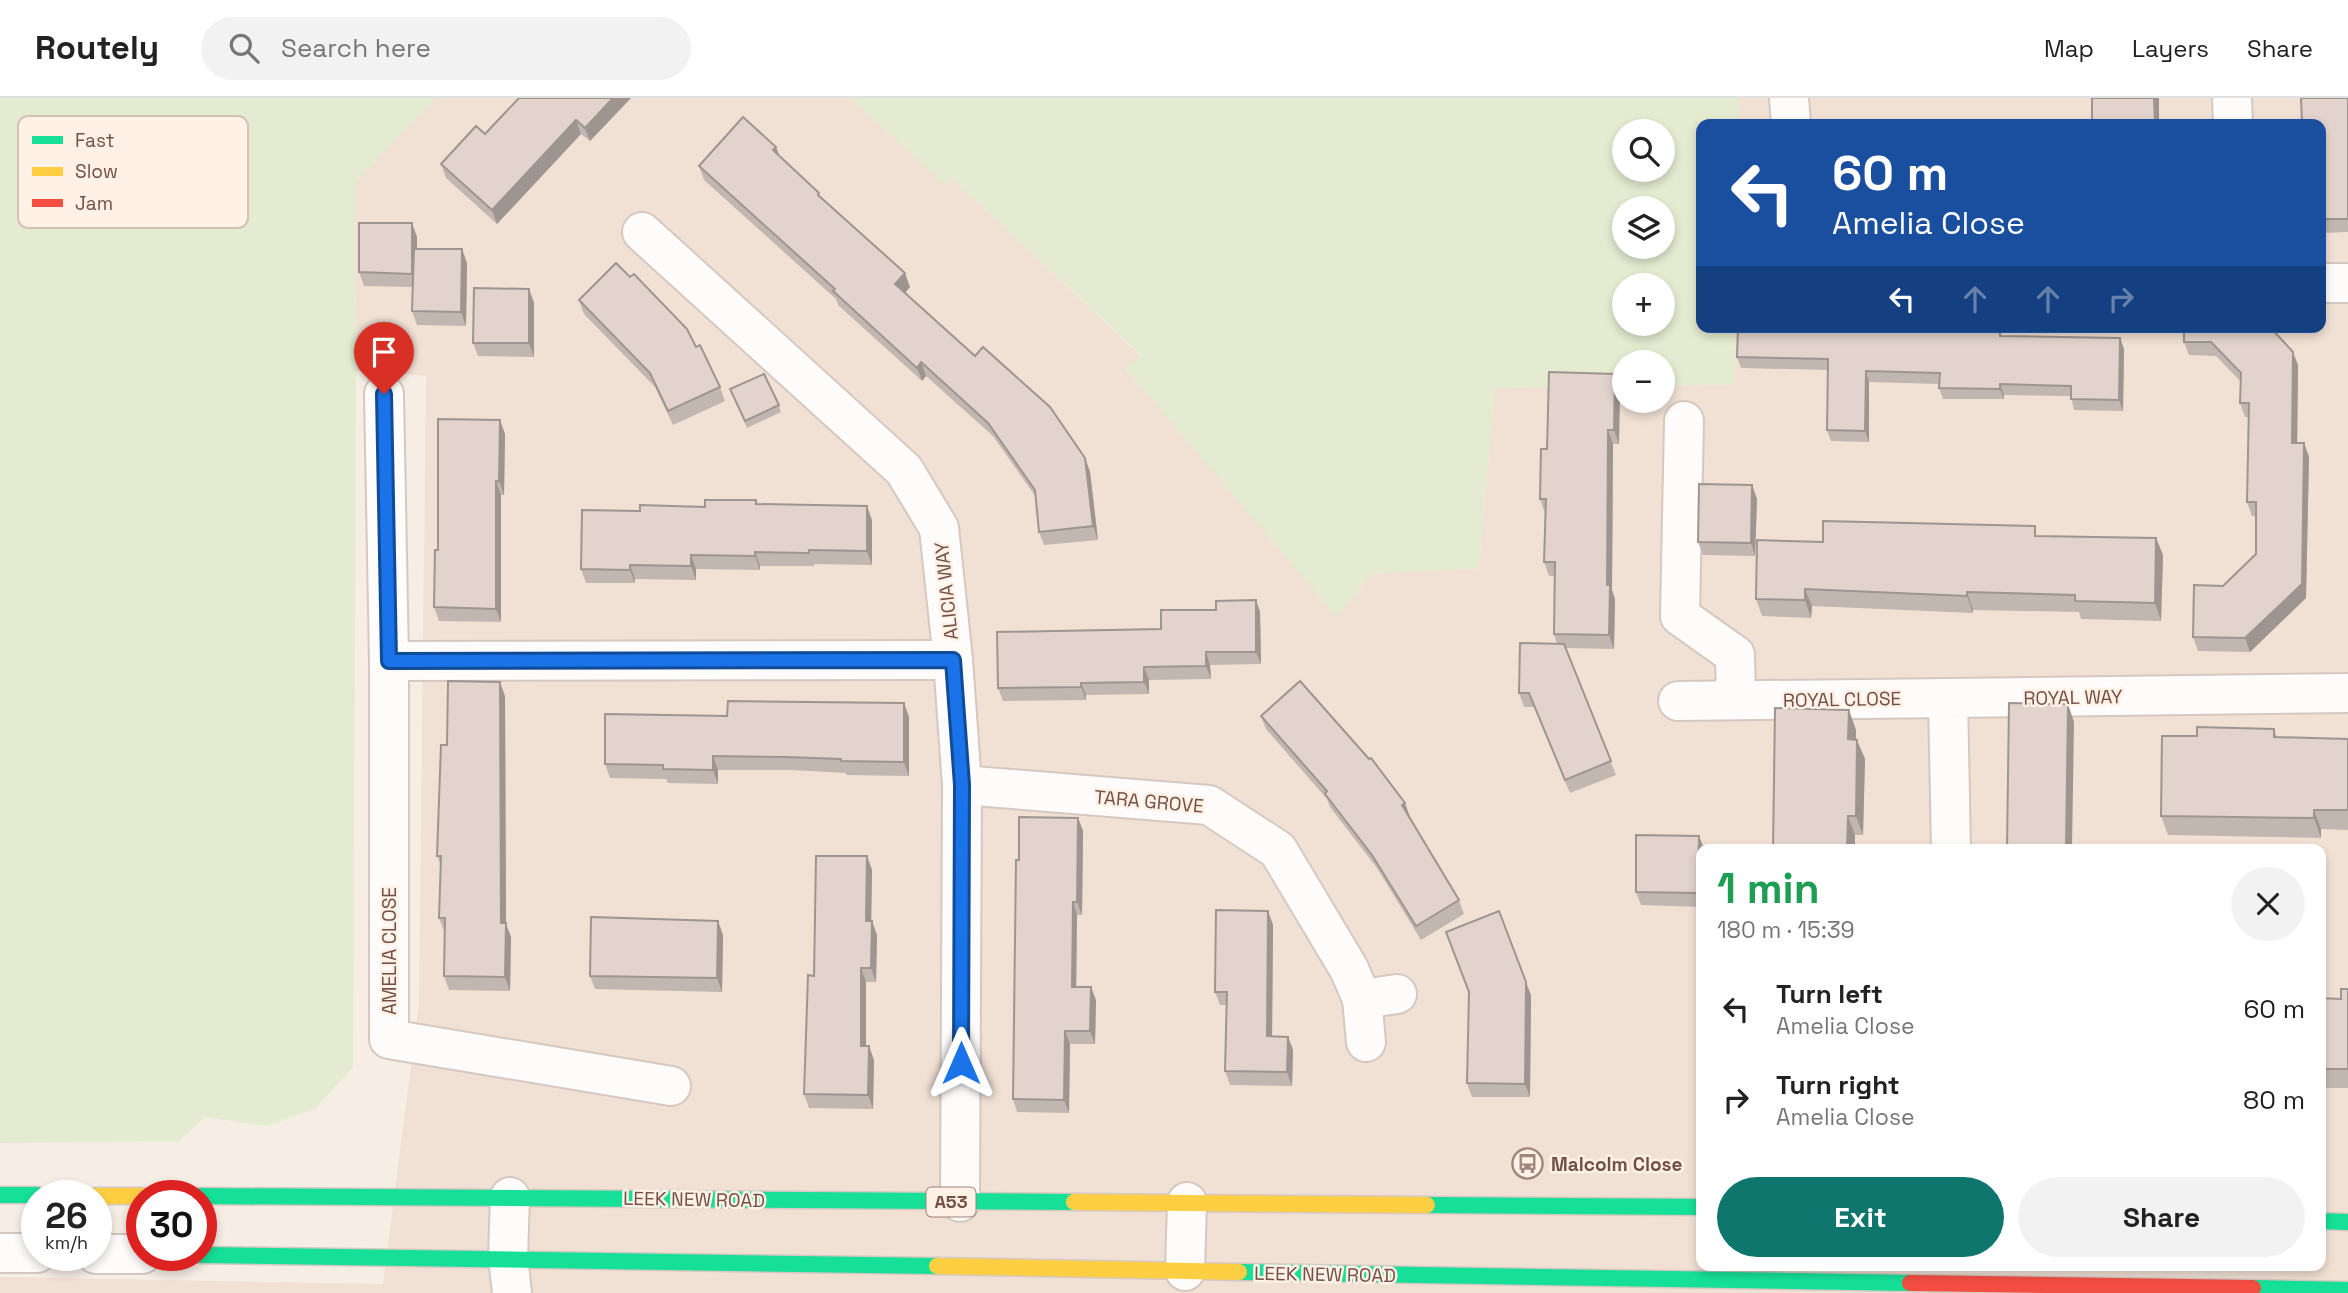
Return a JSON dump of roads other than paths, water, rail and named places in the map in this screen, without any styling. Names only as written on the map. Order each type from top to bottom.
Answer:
[{"type":"main road","points":[[0,1195],[21,1195]]},
{"type":"main road","name":"LEEK NEW ROAD","points":[[217,1196],[1696,1207]]},
{"type":"main road","points":[[2326,1221],[2348,1222]]},
{"type":"main road","name":"LEEK NEW ROAD","points":[[217,1256],[510,1275],[1185,1271],[1432,1285],[1970,1282],[2348,1290]]},
{"type":"street","points":[[1789,98],[1791,119]]},
{"type":"street","points":[[2232,98],[2233,119]]},
{"type":"street","name":"ALICIA WAY","points":[[642,232],[904,470],[939,528],[953,660],[962,785],[960,1202]]},
{"type":"street","points":[[2326,283],[2348,283]]},
{"type":"street","name":"AMELIA CLOSE","points":[[384,394],[389,661],[389,1039],[671,1086]]},
{"type":"street","points":[[1684,421],[1680,616],[1735,655],[1736,700]]},
{"type":"street","points":[[389,661],[953,660]]},
{"type":"street","name":"ROYAL WAY","points":[[1948,698],[2348,693]]},
{"type":"street","points":[[1948,698],[1951,844]]},
{"type":"street","name":"ROYAL CLOSE","points":[[1678,701],[1948,698]]},
{"type":"street","name":"TARA GROVE","points":[[962,785],[1209,805],[1278,850],[1349,969],[1380,996],[1366,1042]]},
{"type":"street","points":[[510,1197],[510,1275]]},
{"type":"street","points":[[1185,1271],[1187,1202]]},
{"type":"street","points":[[0,1253],[21,1253]]},
{"type":"place","name":"Malcolm Close","points":[[1528,1164]]}]
